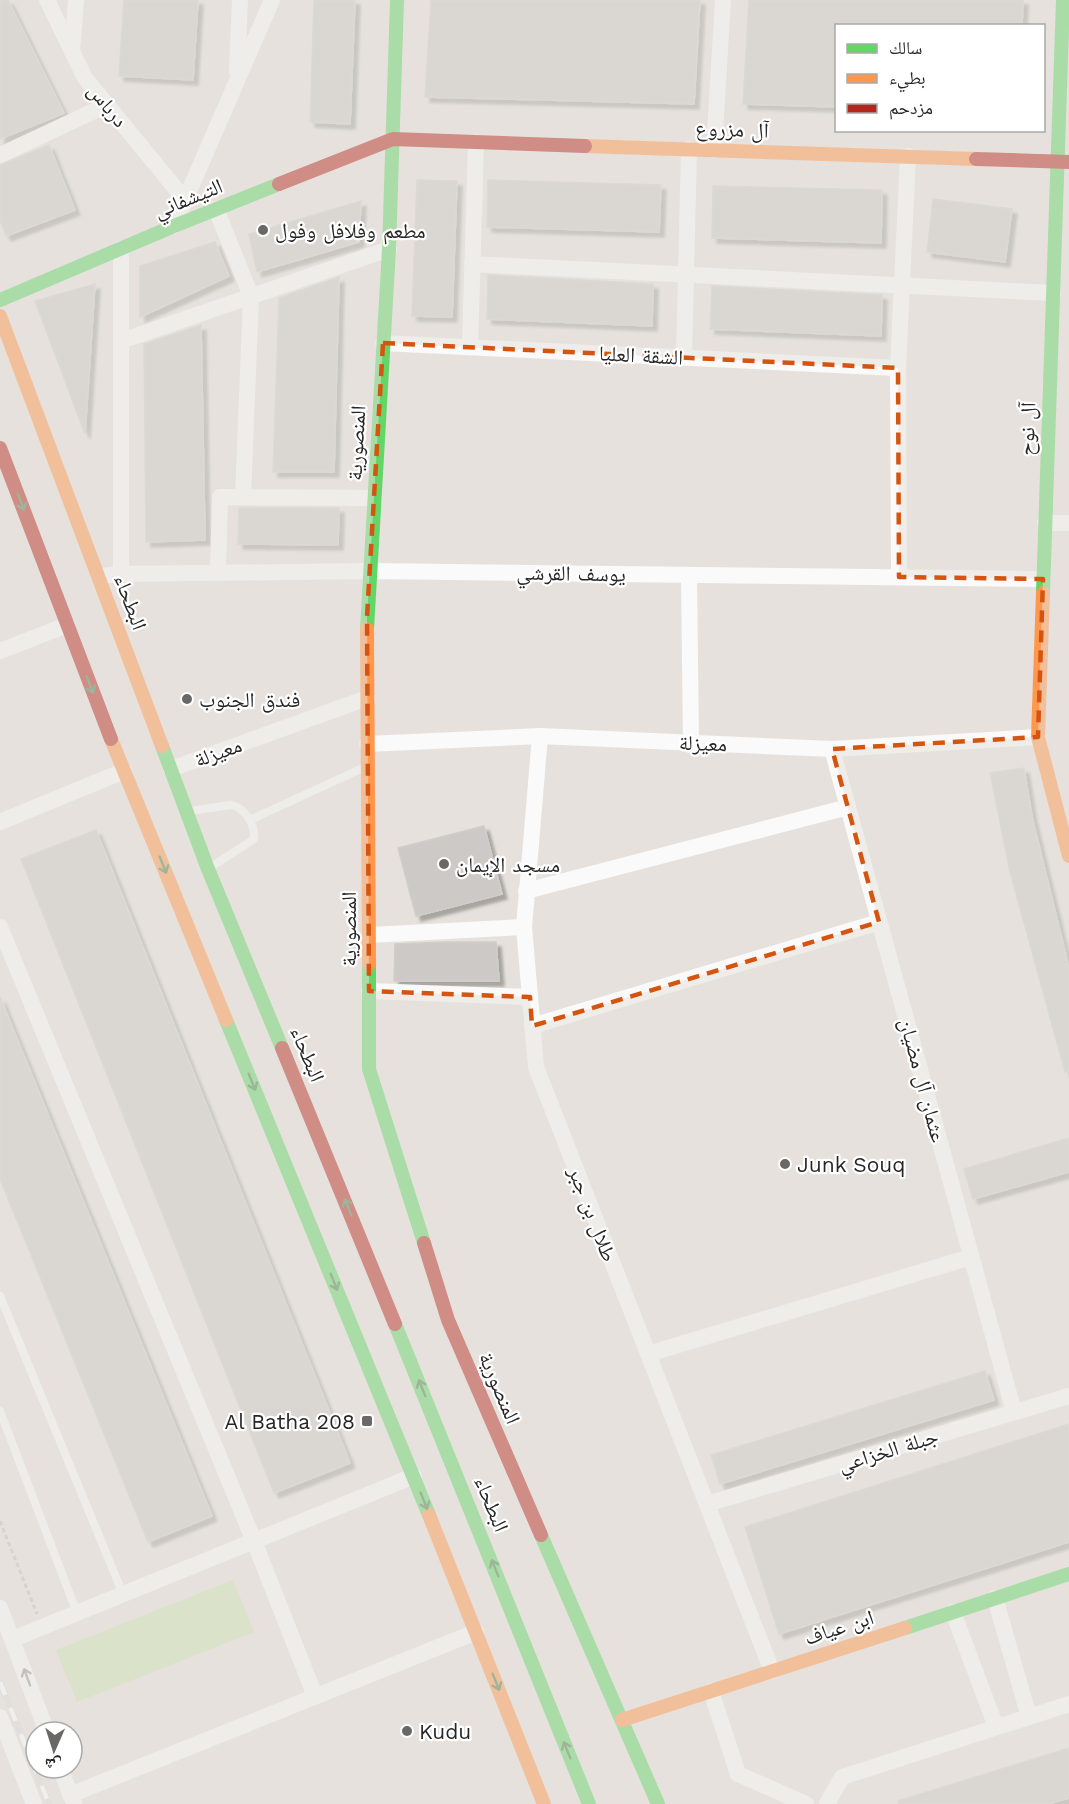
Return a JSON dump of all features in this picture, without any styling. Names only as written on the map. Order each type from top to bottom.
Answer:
[{"type":"street","name":"درباس","points":[[46,0],[85,78],[185,200]]},
{"type":"street","points":[[72,52],[76,0]]},
{"type":"street","points":[[236,83],[240,0]]},
{"type":"street","points":[[174,226],[272,0]]},
{"type":"street","name":"المنصورية","points":[[397,0],[389,249],[367,617],[369,1069],[448,1320],[658,1804]]},
{"type":"street","points":[[714,150],[723,0]]},
{"type":"street","name":"آل نوح","points":[[1065,10],[1063,162],[1053,293],[1038,737],[1069,856]]},
{"type":"street","points":[[0,155],[107,105]]},
{"type":"street","name":"آل مزروع","points":[[393,139],[1063,162]]},
{"type":"street","name":"التيشفاني","points":[[0,300],[174,226],[393,139]]},
{"type":"street","points":[[470,347],[476,142]]},
{"type":"street","points":[[684,357],[689,149]]},
{"type":"street","points":[[899,577],[898,368],[908,156]]},
{"type":"street","points":[[216,209],[251,296],[243,497]]},
{"type":"street","points":[[121,249],[121,574]]},
{"type":"street","points":[[121,341],[389,249]]},
{"type":"street","points":[[472,264],[1053,293]]},
{"type":"street","name":"البطحاء","points":[[0,316],[208,869],[459,1480],[589,1804]]},
{"type":"street","name":"الشقة العليا","points":[[383,343],[898,368]]},
{"type":"street","points":[[0,448],[124,771],[414,1476],[544,1804]]},
{"type":"street","points":[[218,573],[220,496],[374,498]]},
{"type":"street","points":[[1045,523],[1069,523]]},
{"type":"street","name":"يوسف القرشي","points":[[99,576],[370,571],[1043,579]]},
{"type":"street","points":[[689,575],[691,743]]},
{"type":"street","points":[[0,651],[67,625]]},
{"type":"street","name":"معيزلة","points":[[171,769],[367,698]]},
{"type":"street","name":"معيزلة","points":[[368,744],[540,736],[832,749],[1038,737]]},
{"type":"street","name":"طلال بن جبر","points":[[540,736],[524,927],[536,1067],[772,1671]]},
{"type":"street","name":"عثمان آل مضيان","points":[[832,749],[1014,1412]]},
{"type":"street","points":[[0,822],[124,771]]},
{"type":"street","points":[[526,891],[848,807]]},
{"type":"street","points":[[187,924],[210,925],[220,908],[220,896]]},
{"type":"street","points":[[532,1026],[879,922]]},
{"type":"street","points":[[0,927],[254,1541],[315,1696]]},
{"type":"street","points":[[370,935],[524,927]]},
{"type":"street","points":[[236,970],[252,979],[258,990]]},
{"type":"street","points":[[216,996],[214,982],[221,973]]},
{"type":"street","points":[[369,991],[530,997]]},
{"type":"street","points":[[648,1354],[971,1257]]},
{"type":"street","name":"جبلة الخزاعي","points":[[707,1504],[1069,1396]]},
{"type":"street","points":[[12,1639],[414,1476]]},
{"type":"street","name":"ابن عياف","points":[[621,1720],[1069,1574]]},
{"type":"street","points":[[995,1598],[1029,1717]]},
{"type":"street","points":[[0,1608],[42,1720]]},
{"type":"street","points":[[953,1612],[996,1728]]},
{"type":"street","points":[[64,1780],[72,1800],[315,1696],[476,1632]]},
{"type":"street","points":[[711,1690],[738,1774],[807,1804]]},
{"type":"street","points":[[827,1804],[842,1777],[1069,1704]]},
{"type":"street","points":[[0,1716],[34,1804]]},
{"type":"lane","points":[[250,820],[368,765]]},
{"type":"lane","points":[[187,812],[230,805],[241,809],[250,820],[254,830],[254,839],[208,869]]},
{"type":"lane","points":[[0,1296],[123,1594]]},
{"type":"lane","points":[[0,1411],[77,1613]]},
{"type":"path","points":[[0,1521],[43,1627]]},
{"type":"highlighted area","points":[[383,343],[898,368],[899,577],[1043,579],[1038,737],[832,749],[879,922],[532,1026],[530,997],[369,991],[367,617]]},
{"type":"green space","points":[[233,1580],[254,1632],[77,1702],[56,1650]]},
{"type":"building","points":[[0,0],[8,0],[64,113],[0,139]]},
{"type":"building","points":[[124,0],[198,0],[193,80],[119,76]]},
{"type":"building","points":[[314,0],[355,0],[350,124],[310,122]]},
{"type":"building","points":[[431,0],[700,0],[694,104],[425,97]]},
{"type":"building","points":[[749,0],[1023,0],[1022,24],[835,24],[835,107],[743,104]]},
{"type":"building","points":[[49,145],[75,210],[6,236],[0,220],[0,165]]},
{"type":"building","points":[[417,180],[457,181],[452,317],[412,316]]},
{"type":"building","points":[[488,180],[661,185],[659,232],[487,227]]},
{"type":"building","points":[[713,186],[882,190],[881,243],[712,238]]},
{"type":"building","points":[[933,199],[1012,209],[1005,262],[927,252]]},
{"type":"building","points":[[361,201],[359,242],[257,272],[249,234]]},
{"type":"building","points":[[215,242],[229,276],[140,317],[140,266]]},
{"type":"building","points":[[488,275],[653,284],[652,326],[487,319]]},
{"type":"building","points":[[339,277],[334,472],[273,472],[279,298]]},
{"type":"building","points":[[95,284],[85,434],[35,301]]},
{"type":"building","points":[[712,286],[882,295],[881,336],[710,329]]},
{"type":"building","points":[[201,325],[205,540],[146,542],[144,344]]},
{"type":"building","points":[[239,508],[339,508],[338,545],[238,544]]},
{"type":"building","points":[[1024,768],[1032,817],[1069,968],[1069,1071],[1065,1072],[1010,872],[990,773]]},
{"type":"building","points":[[484,826],[502,894],[416,916],[398,848]]},
{"type":"building","points":[[96,830],[350,1463],[274,1493],[21,859]]},
{"type":"building","points":[[496,942],[499,981],[394,981],[395,944]]},
{"type":"building","points":[[0,997],[212,1516],[148,1542],[0,1179]]},
{"type":"building","points":[[1069,1138],[1069,1172],[973,1199],[964,1169]]},
{"type":"building","points":[[985,1371],[994,1400],[720,1484],[711,1455]]},
{"type":"building","points":[[1069,1424],[1069,1542],[779,1634],[745,1527]]},
{"type":"building","points":[[1069,1748],[1069,1798],[1048,1804],[899,1804],[898,1801]]},
{"type":"railway","points":[[0,1682],[49,1804]]},
{"type":"traffic: fast","points":[[367,629],[389,249],[397,0]]},
{"type":"traffic: fast","points":[[1043,593],[1063,0]]},
{"type":"traffic: fast","points":[[0,300],[279,184]]},
{"type":"traffic: fast","points":[[162,746],[208,869],[282,1048]]},
{"type":"traffic: fast","points":[[369,964],[369,1069],[424,1243]]},
{"type":"traffic: fast","points":[[226,1020],[429,1515]]},
{"type":"traffic: fast","points":[[395,1324],[589,1804]]},
{"type":"traffic: fast","points":[[541,1535],[658,1804]]},
{"type":"traffic: fast","points":[[905,1628],[1069,1574]]},
{"type":"traffic: slow","points":[[585,146],[976,159]]},
{"type":"traffic: slow","points":[[0,316],[162,746]]},
{"type":"traffic: slow","points":[[1043,593],[1038,737],[1069,856]]},
{"type":"traffic: slow","points":[[367,629],[369,964]]},
{"type":"traffic: slow","points":[[111,739],[226,1020]]},
{"type":"traffic: slow","points":[[429,1515],[544,1804]]},
{"type":"traffic: slow","points":[[622,1720],[905,1628]]},
{"type":"traffic: jam","points":[[279,184],[393,139],[585,146]]},
{"type":"traffic: jam","points":[[976,159],[1069,162]]},
{"type":"traffic: jam","points":[[0,448],[111,739]]},
{"type":"traffic: jam","points":[[282,1048],[395,1324]]},
{"type":"traffic: jam","points":[[424,1243],[448,1320],[541,1535]]},
{"type":"place","name":"مطعم وفلافل وفول","points":[[263,230]]},
{"type":"place","name":"فندق الجنوب","points":[[187,699]]},
{"type":"place","name":"مسجد الإيمان","points":[[444,864]]},
{"type":"place","name":"Junk Souq","points":[[785,1164]]},
{"type":"place","name":"Al Batha 208","points":[[367,1421]]},
{"type":"place","name":"Kudu","points":[[407,1731]]}]
